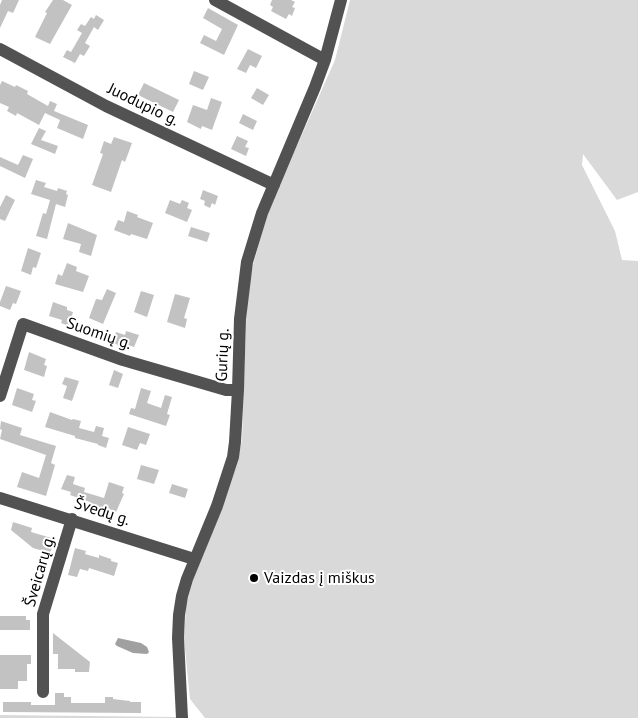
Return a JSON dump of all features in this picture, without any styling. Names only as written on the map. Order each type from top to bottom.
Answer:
[{"type":"street","points":[[215,0],[325,60]]},
{"type":"street","name":"Gurių g.","points":[[182,718],[178,654],[179,615],[182,596],[194,559],[217,506],[229,472],[235,442],[240,319],[247,262],[253,238],[325,60],[341,0]]},
{"type":"street","name":"Juodupio g.","points":[[0,49],[106,106],[274,185]]},
{"type":"street","name":"Suomių g.","points":[[0,396],[23,324],[123,360],[226,390],[238,390]]},
{"type":"street","name":"Švedų g.","points":[[0,498],[72,519],[194,559]]},
{"type":"street","name":"Šveicarų g.","points":[[43,692],[43,614],[72,519]]},
{"type":"shaded area","points":[[350,0],[638,0],[638,192],[617,200],[583,154],[582,165],[615,231],[622,260],[638,261],[638,718],[205,718],[190,699],[184,639],[186,607],[192,580],[236,467],[242,440],[247,297],[253,265],[269,209],[335,60]]},
{"type":"shaded area","points":[[118,638],[141,643],[147,647],[149,652],[147,654],[133,653],[117,646],[115,644]]},
{"type":"shaded area","points":[[0,715],[176,717],[176,718],[0,718]]},
{"type":"building","points":[[2,0],[19,0],[13,13],[8,11],[0,28],[0,5]]},
{"type":"building","points":[[53,0],[63,0],[72,5],[50,44],[35,37],[47,13],[45,12]]},
{"type":"building","points":[[272,0],[291,0],[295,2],[292,7],[295,8],[292,16],[289,14],[286,19],[271,11],[273,7],[270,5]]},
{"type":"building","points":[[208,8],[238,25],[224,55],[200,43],[204,35],[216,41],[222,29],[203,18]]},
{"type":"building","points":[[96,15],[104,20],[98,30],[94,27],[85,43],[90,46],[84,56],[80,54],[75,63],[63,57],[67,50],[71,52],[82,33],[77,30],[81,24],[85,26],[91,17],[94,19]]},
{"type":"building","points":[[248,49],[262,56],[256,68],[250,65],[246,73],[237,69]]},
{"type":"building","points":[[194,71],[209,77],[203,90],[189,84]]},
{"type":"building","points":[[2,81],[28,91],[27,94],[48,106],[50,101],[57,104],[54,111],[88,125],[83,139],[57,128],[60,120],[45,113],[39,125],[17,113],[16,116],[7,111],[9,107],[0,103],[0,85]]},
{"type":"building","points":[[144,83],[179,100],[173,112],[138,95]]},
{"type":"building","points":[[257,88],[269,95],[263,105],[251,98]]},
{"type":"building","points":[[211,98],[222,102],[212,130],[202,126],[201,129],[187,122],[193,105],[207,110]]},
{"type":"building","points":[[243,114],[257,121],[253,130],[239,123]]},
{"type":"building","points":[[39,128],[46,131],[41,140],[58,146],[55,154],[31,144]]},
{"type":"building","points":[[237,136],[248,141],[245,147],[249,148],[246,156],[231,149]]},
{"type":"building","points":[[114,137],[132,143],[125,162],[122,160],[111,192],[92,185],[103,154],[100,153],[104,141],[111,144]]},
{"type":"building","points":[[23,155],[33,159],[25,178],[0,166],[0,157],[18,165]]},
{"type":"building","points":[[36,180],[46,183],[44,187],[57,191],[58,188],[67,191],[66,194],[68,195],[65,207],[56,204],[47,239],[36,236],[43,213],[46,214],[50,200],[31,194]]},
{"type":"building","points":[[203,190],[218,196],[215,205],[212,203],[210,208],[204,205],[205,201],[200,199]]},
{"type":"building","points":[[6,195],[15,200],[5,221],[0,219],[0,207]]},
{"type":"building","points":[[170,200],[180,204],[182,200],[189,203],[187,208],[192,210],[187,222],[165,213]]},
{"type":"building","points":[[127,211],[153,223],[147,239],[131,234],[130,236],[114,230],[118,220],[124,222]]},
{"type":"building","points":[[68,223],[97,235],[91,256],[79,252],[81,244],[63,239]]},
{"type":"building","points":[[191,227],[210,233],[207,242],[188,236]]},
{"type":"building","points":[[28,248],[41,253],[36,268],[33,267],[31,275],[21,271]]},
{"type":"building","points":[[67,263],[77,267],[76,271],[89,276],[83,292],[55,284],[58,274],[62,276]]},
{"type":"building","points":[[6,286],[21,291],[16,304],[13,303],[10,310],[0,306]]},
{"type":"building","points":[[107,289],[116,293],[103,324],[89,318],[96,299],[102,300]]},
{"type":"building","points":[[141,291],[154,295],[147,317],[134,312]]},
{"type":"building","points":[[175,294],[190,298],[184,318],[187,319],[185,328],[167,322]]},
{"type":"building","points":[[53,302],[67,307],[67,310],[73,312],[69,326],[61,323],[62,320],[49,316]]},
{"type":"building","points":[[126,331],[139,335],[134,347],[122,343],[121,346],[113,343],[116,332],[125,335]]},
{"type":"building","points":[[29,352],[46,359],[44,365],[47,366],[44,377],[24,370]]},
{"type":"building","points":[[114,370],[123,374],[118,388],[109,385]]},
{"type":"building","points":[[65,377],[79,381],[72,401],[63,398],[67,386],[62,384]]},
{"type":"building","points":[[17,388],[34,394],[32,400],[36,401],[32,412],[12,405]]},
{"type":"building","points":[[141,388],[151,391],[147,403],[161,408],[165,395],[172,397],[167,414],[170,415],[166,426],[129,414],[131,408],[135,409]]},
{"type":"building","points":[[50,412],[72,420],[81,421],[79,428],[94,432],[96,426],[104,428],[102,436],[109,438],[106,448],[45,427]]},
{"type":"building","points":[[1,421],[22,428],[20,435],[56,446],[51,463],[55,465],[46,496],[17,487],[22,472],[39,478],[46,455],[0,439]]},
{"type":"building","points":[[128,427],[150,434],[146,445],[140,443],[137,450],[122,445]]},
{"type":"building","points":[[141,465],[159,470],[154,484],[137,479]]},
{"type":"building","points":[[67,475],[75,477],[73,484],[85,488],[84,492],[104,498],[109,482],[124,487],[122,493],[124,494],[116,512],[90,504],[90,502],[70,495],[71,492],[61,489]]},
{"type":"building","points":[[172,484],[188,489],[185,498],[169,493]]},
{"type":"building","points":[[13,522],[32,528],[31,532],[55,539],[50,553],[33,548],[11,530]]},
{"type":"building","points":[[75,548],[86,551],[85,554],[99,558],[99,555],[118,563],[114,576],[89,568],[88,571],[80,569],[77,577],[68,575]]},
{"type":"building","points":[[0,616],[26,616],[26,620],[30,620],[30,630],[0,630]]},
{"type":"building","points":[[53,633],[90,662],[89,672],[75,672],[75,669],[58,669],[58,654],[53,654]]},
{"type":"building","points":[[0,655],[31,655],[31,664],[27,664],[27,681],[18,681],[18,689],[0,689]]},
{"type":"building","points":[[55,693],[64,693],[64,697],[71,697],[71,703],[105,703],[105,697],[113,697],[113,699],[130,702],[141,702],[141,713],[3,712],[3,702],[31,702],[31,705],[55,705]]},
{"type":"place","name":"Vaizdas į miškus","points":[[254,578]]}]
